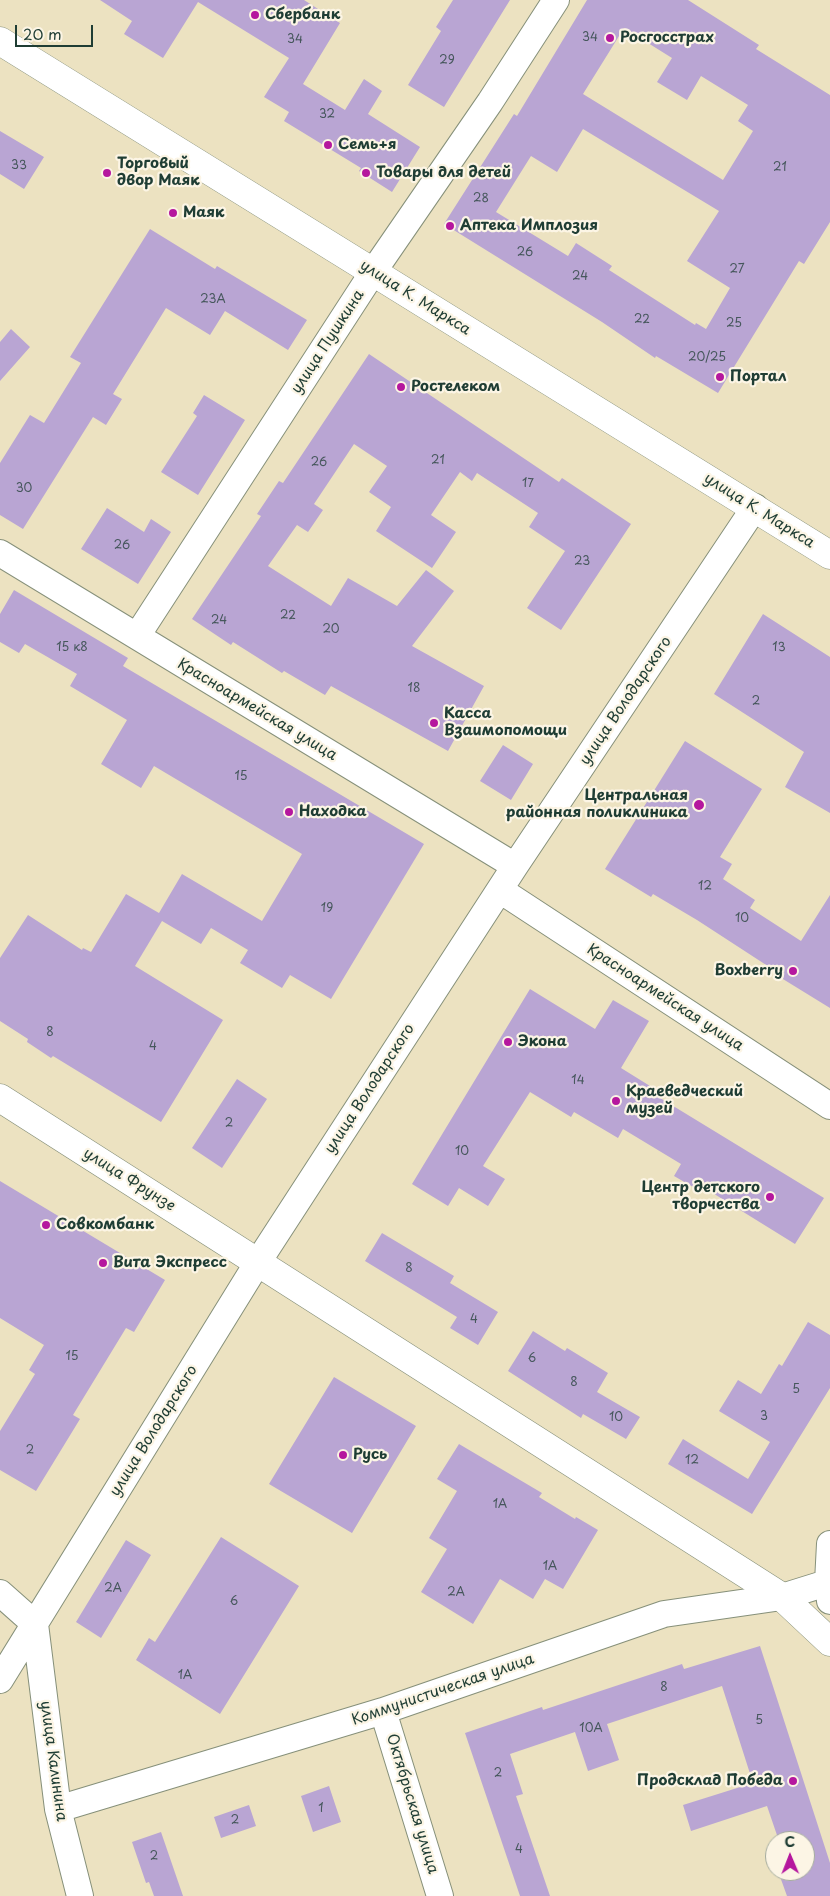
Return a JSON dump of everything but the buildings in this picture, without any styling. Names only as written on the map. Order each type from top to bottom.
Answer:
[{"type":"street","name":"улица Пушкина","points":[[137,636],[373,272],[490,102],[556,0]]},
{"type":"street","name":"улица К. Маркса","points":[[0,41],[830,555]]},
{"type":"street","name":"улица Володарского","points":[[0,1680],[258,1262],[515,866],[755,508]]},
{"type":"street","name":"Красноармейская улица","points":[[0,553],[515,866]]},
{"type":"street","name":"Красноармейская улица","points":[[500,890],[830,1106]]},
{"type":"street","name":"улица Фрунзе","points":[[0,1098],[782,1597],[830,1642]]},
{"type":"street","points":[[829,1588],[830,1544]]},
{"type":"street","name":"Коммунистическая улица","points":[[58,1809],[383,1711],[664,1614],[782,1597],[829,1588]]},
{"type":"street","points":[[0,1593],[35,1624]]},
{"type":"street","name":"улица Калинина","points":[[35,1624],[58,1809],[80,1896]]},
{"type":"street","name":"Октябрьская улица","points":[[383,1711],[440,1896]]},
{"type":"place","name":"Сбербанк","points":[[255,15]]},
{"type":"place","name":"Росгосстрах","points":[[610,38]]},
{"type":"place","name":"Семь+я","points":[[328,145]]},
{"type":"place","name":"Торговый двор Маяк","points":[[107,173]]},
{"type":"place","name":"Товары для детей","points":[[366,173]]},
{"type":"place","name":"Маяк","points":[[173,213]]},
{"type":"place","name":"Аптека Имплозия","points":[[450,226]]},
{"type":"place","name":"Портал","points":[[720,377]]},
{"type":"place","name":"Ростелеком","points":[[401,387]]},
{"type":"place","name":"Касса Взаимопомощи","points":[[434,723]]},
{"type":"place","name":"Центральная районная поликлиника","points":[[699,805]]},
{"type":"place","name":"Находка","points":[[289,812]]},
{"type":"place","name":"Boxberry","points":[[793,971]]},
{"type":"place","name":"Экона","points":[[508,1042]]},
{"type":"place","name":"Краеведческий музей","points":[[616,1101]]},
{"type":"place","name":"Центр детского творчества","points":[[770,1197]]},
{"type":"place","name":"Совкомбанк","points":[[46,1225]]},
{"type":"place","name":"Вита Экспресс","points":[[103,1263]]},
{"type":"place","name":"Русь","points":[[343,1455]]},
{"type":"place","name":"Продсклад Победа","points":[[793,1781]]}]
